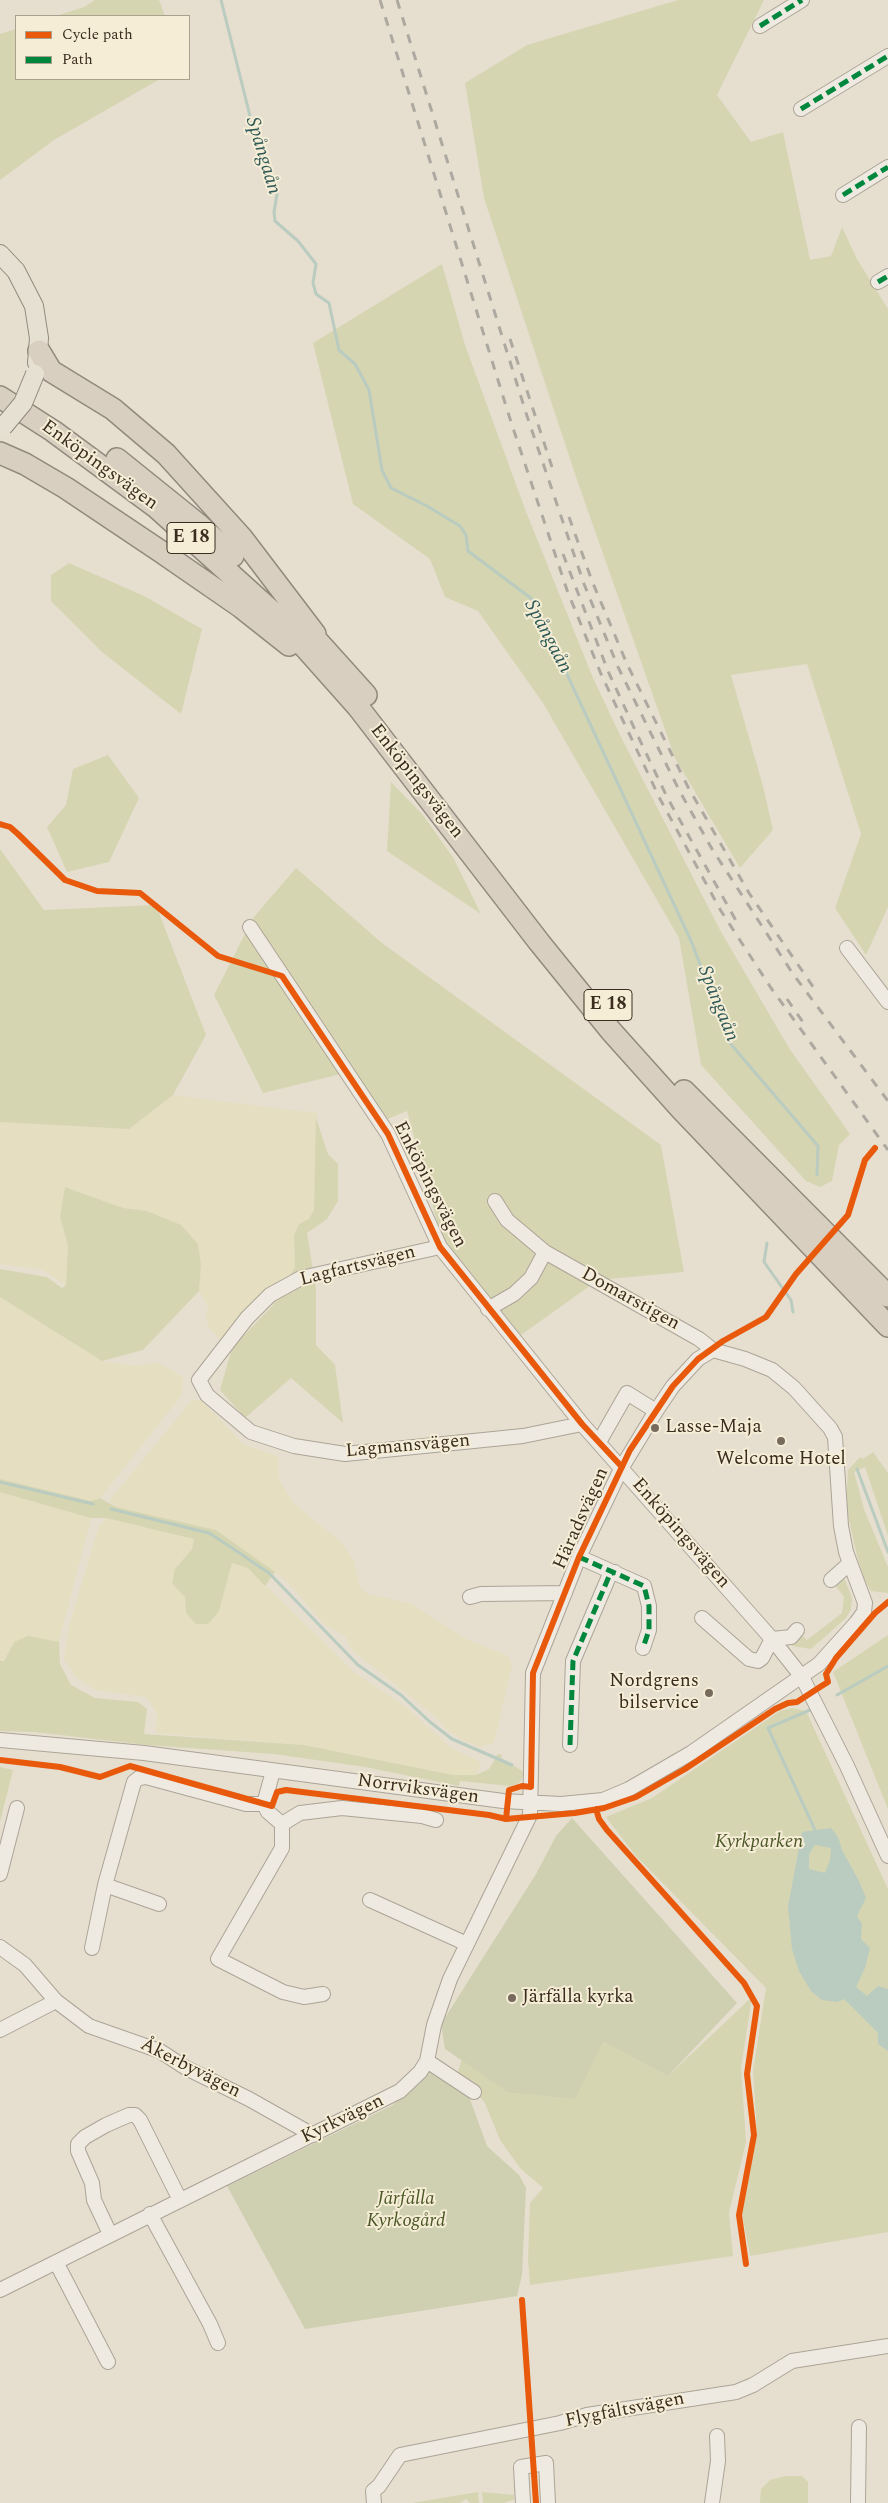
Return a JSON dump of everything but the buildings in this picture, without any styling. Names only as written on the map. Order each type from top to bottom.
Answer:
[{"type":"highway","points":[[39,350],[51,371],[113,409],[166,454],[242,538],[328,650]]},
{"type":"highway","name":"Enköpingsvägen","points":[[0,381],[96,443],[199,524],[328,650],[411,750],[550,934],[622,1022],[691,1099],[888,1296]]},
{"type":"highway","name":"Enköpingsvägen","points":[[0,397],[53,431],[156,507],[278,617],[358,708],[539,942],[611,1031],[681,1109],[888,1326]]},
{"type":"highway","points":[[0,453],[25,464],[66,488],[241,607],[281,638],[358,708]]},
{"type":"main road","points":[[0,254],[16,271],[34,306],[38,325],[39,350],[35,374],[23,403],[2,429]]},
{"type":"street","points":[[760,26],[802,0]]},
{"type":"street","points":[[801,108],[888,56]]},
{"type":"street","points":[[843,195],[888,167]]},
{"type":"street","name":"Enköpingsvägen","points":[[250,927],[388,1134],[440,1246],[488,1309],[582,1424],[772,1639],[802,1677],[847,1766],[888,1856]]},
{"type":"street","points":[[848,948],[888,1002]]},
{"type":"street","name":"Domarstigen","points":[[495,1201],[507,1220],[545,1252],[699,1339],[713,1350]]},
{"type":"street","name":"Lagfartsvägen","points":[[199,1380],[248,1318],[270,1295],[301,1278],[440,1246]]},
{"type":"street","points":[[488,1309],[514,1294],[531,1278],[545,1252]]},
{"type":"street","points":[[713,1350],[745,1358],[772,1370],[794,1388],[830,1428],[835,1437],[838,1458],[841,1526],[850,1563],[832,1580]]},
{"type":"street","name":"Häradsvägen","points":[[531,1804],[533,1673],[579,1557],[622,1467],[656,1411],[673,1386],[698,1360],[713,1350]]},
{"type":"street","name":"Lagmansvägen","points":[[199,1380],[207,1395],[251,1432],[294,1446],[345,1454],[523,1436],[582,1424]]},
{"type":"street","points":[[599,1442],[627,1393],[656,1411]]},
{"type":"street","points":[[579,1557],[644,1586],[649,1606],[649,1630],[643,1648]]},
{"type":"street","name":"Norrviksvägen","points":[[0,1740],[144,1753],[531,1804],[561,1804],[603,1800],[629,1789],[691,1753],[819,1664],[864,1612],[865,1603],[850,1563]]},
{"type":"street","points":[[570,1745],[572,1661],[610,1574],[615,1572]]},
{"type":"street","points":[[470,1597],[480,1594],[565,1592]]},
{"type":"street","points":[[702,1618],[748,1659],[758,1660],[762,1658],[772,1639],[791,1637],[798,1630]]},
{"type":"street","points":[[273,1771],[264,1804],[268,1812],[282,1824],[282,1848],[218,1959],[283,1992],[304,1997],[323,1994]]},
{"type":"street","points":[[92,1948],[105,1885],[130,1791],[139,1778],[146,1777],[246,1804],[264,1804]]},
{"type":"street","name":"Kyrkvägen","points":[[0,2290],[400,2091],[413,2080],[427,2060],[440,2003],[530,1815],[531,1804]]},
{"type":"street","points":[[0,1874],[17,1808]]},
{"type":"street","points":[[282,1824],[300,1813],[342,1808],[422,1816],[436,1820]]},
{"type":"street","points":[[105,1885],[159,1904]]},
{"type":"street","points":[[370,1900],[467,1944]]},
{"type":"street","name":"Åkerbyvägen","points":[[0,1947],[24,1965],[56,2001],[89,2026],[155,2049],[186,2068],[250,2099],[313,2135]]},
{"type":"street","points":[[0,2030],[56,2001]]},
{"type":"street","points":[[427,2060],[474,2092]]},
{"type":"street","points":[[110,2234],[94,2200],[92,2183],[78,2151],[78,2144],[85,2137],[129,2115],[135,2115],[140,2120],[180,2200]]},
{"type":"street","points":[[150,2214],[210,2324],[218,2343]]},
{"type":"street","points":[[56,2262],[108,2362]]},
{"type":"street","name":"Flygfältsvägen","points":[[373,2497],[400,2455],[560,2424],[587,2415],[736,2392],[753,2385],[792,2361],[888,2346]]},
{"type":"street","points":[[858,2503],[859,2427]]},
{"type":"street","points":[[712,2503],[718,2461],[717,2436]]},
{"type":"street","points":[[523,2503],[521,2467],[546,2463],[548,2503]]},
{"type":"shaded area","points":[[173,1095],[317,1113],[314,1210],[309,1219],[299,1224],[294,1235],[295,1267],[287,1282],[224,1343],[209,1328],[206,1316],[208,1305],[199,1291],[201,1265],[147,1211],[123,1208],[65,1187],[60,1217],[68,1246],[66,1285],[41,1269],[0,1264],[0,1122],[129,1129]]},
{"type":"shaded area","points":[[0,1297],[102,1361],[134,1366],[158,1363],[183,1377],[182,1395],[100,1498],[92,1501],[0,1479]]},
{"type":"shaded area","points":[[192,1400],[201,1400],[244,1445],[278,1456],[279,1479],[293,1503],[341,1542],[354,1561],[360,1588],[368,1594],[411,1604],[466,1639],[508,1656],[512,1665],[494,1743],[480,1747],[462,1740],[446,1729],[436,1717],[352,1650],[345,1636],[324,1624],[287,1581],[216,1530],[116,1507],[109,1501]]},
{"type":"shaded area","points":[[0,1492],[91,1518],[59,1642],[14,1642],[3,1661],[0,1661]]},
{"type":"shaded area","points":[[106,1518],[194,1539],[192,1549],[175,1569],[185,1597],[186,1613],[219,1611],[232,1563],[248,1568],[355,1673],[407,1708],[451,1748],[479,1761],[480,1767],[476,1775],[453,1775],[304,1745],[156,1733],[157,1713],[146,1697],[96,1690],[78,1679],[64,1660],[69,1626],[99,1526]]},
{"type":"shaded area","points":[[831,1828],[838,1837],[842,1850],[866,1898],[857,1916],[862,1924],[861,1939],[870,1948],[865,1968],[856,1987],[867,1996],[878,1986],[888,1989],[888,2051],[878,2044],[878,2033],[844,1999],[837,2002],[822,2000],[811,1991],[799,1971],[792,1949],[788,1906],[802,1832]],"holes":[[[815,1845],[831,1848],[830,1860],[825,1873],[809,1869],[809,1854]]]},
{"type":"green space","points":[[95,0],[159,0],[165,15],[59,15],[84,7]]},
{"type":"green space","points":[[678,0],[764,0],[717,95],[751,142],[783,132],[810,260],[831,256],[842,227],[857,259],[888,309],[888,907],[866,955],[835,908],[861,834],[807,664],[731,675],[763,786],[773,830],[740,868],[675,758],[577,480],[484,198],[465,83],[527,45]]},
{"type":"green space","points":[[15,29],[15,80],[158,80],[54,140],[0,180],[0,34]]},
{"type":"green space","points":[[442,264],[465,345],[525,509],[593,678],[621,737],[720,930],[789,1048],[850,1134],[839,1145],[832,1181],[820,1187],[806,1181],[701,1065],[679,938],[543,703],[478,611],[445,597],[430,559],[353,504],[313,343]]},
{"type":"green space","points":[[69,563],[144,596],[202,629],[181,714],[102,652],[51,601],[51,575]]},
{"type":"green space","points":[[108,755],[139,798],[109,862],[67,872],[47,827],[66,805],[73,769]]},
{"type":"green space","points":[[391,782],[423,815],[454,859],[481,914],[387,851]]},
{"type":"green space","points":[[0,849],[44,910],[156,905],[206,1035],[173,1095],[129,1129],[0,1122]]},
{"type":"green space","points":[[296,868],[382,943],[661,1145],[684,1272],[598,1280],[521,1335],[442,1240],[407,1111],[385,1120],[341,1074],[263,1093],[214,995],[253,918]]},
{"type":"green space","points":[[316,1118],[328,1154],[338,1164],[338,1201],[327,1219],[307,1233],[316,1289],[316,1345],[335,1365],[343,1423],[291,1378],[245,1418],[220,1390],[232,1348],[273,1305],[295,1267],[294,1235],[299,1224],[309,1219],[314,1210]]},
{"type":"green space","points":[[65,1187],[123,1208],[147,1211],[181,1225],[198,1244],[201,1265],[199,1291],[143,1350],[102,1361],[0,1297],[0,1269],[47,1277],[62,1288],[66,1285],[68,1246],[60,1217]]},
{"type":"green space","points":[[873,1452],[888,1473],[888,1536],[865,1467],[854,1472],[864,1509],[888,1567],[888,1593],[871,1591],[865,1581],[858,1560],[846,1506],[848,1470],[860,1457],[863,1459]]},
{"type":"green space","points":[[0,1479],[91,1501],[100,1498],[116,1507],[216,1530],[275,1572],[265,1586],[248,1568],[232,1563],[219,1611],[208,1624],[196,1624],[186,1613],[185,1597],[172,1583],[175,1569],[192,1549],[194,1539],[106,1518],[91,1518],[0,1492]]},
{"type":"green space","points":[[843,1575],[852,1598],[851,1609],[846,1618],[811,1649],[792,1646],[795,1638],[801,1634],[807,1640],[842,1613],[844,1597],[835,1585]]},
{"type":"green space","points":[[888,1635],[888,1809],[833,1672]]},
{"type":"green space","points":[[28,1636],[59,1642],[60,1664],[71,1685],[95,1698],[138,1702],[147,1709],[144,1734],[304,1745],[453,1775],[476,1775],[489,1769],[498,1754],[502,1755],[501,1758],[524,1772],[519,1783],[510,1786],[460,1781],[459,1786],[365,1767],[274,1754],[147,1745],[34,1732],[0,1731],[0,1661],[4,1661],[14,1642]]},
{"type":"green space","name":"Kyrkparken","points":[[792,1708],[806,1711],[888,1889],[888,2232],[750,2256],[742,2214],[757,2134],[753,2071],[766,1988],[635,1855],[606,1817],[652,1798],[780,1711]]},
{"type":"green space","points":[[0,1767],[13,1770],[0,1822]]},
{"type":"green space","points":[[572,1818],[737,2003],[668,2076],[603,2041],[575,2099],[508,2092],[445,2049],[441,2024],[536,1874],[556,1836]]},
{"type":"green space","points":[[752,1997],[741,2068],[746,2142],[729,2213],[733,2256],[530,2285],[528,2260],[530,2203],[543,2188],[520,2168],[500,2140],[485,2103],[458,2072],[463,2055],[603,2040],[668,2076]]},
{"type":"green space","name":"Järfälla Kyrkogård","points":[[427,2068],[467,2091],[487,2146],[519,2175],[526,2188],[522,2275],[517,2296],[305,2329],[227,2186],[393,2105]]},
{"type":"green space","points":[[786,2476],[802,2476],[808,2482],[808,2503],[760,2503],[761,2489],[770,2480]]},
{"type":"green space","points":[[478,2492],[479,2503],[470,2503],[466,2499],[460,2503],[412,2503]]},
{"type":"green space","points":[[482,2492],[514,2495],[514,2500],[504,2503],[483,2503]]},
{"type":"waterway","name":"Spångaån","points":[[221,0],[258,148],[277,194],[274,212],[275,221],[298,241],[316,264],[313,283],[316,294],[329,303],[339,350],[355,364],[369,390],[382,470],[391,488],[427,506],[460,526],[466,535],[468,551],[532,599],[692,943],[729,1042],[818,1146],[817,1175]]},
{"type":"waterway","name":"Spångaån","points":[[767,1243],[764,1262],[791,1300],[793,1312]]},
{"type":"waterway","points":[[857,1469],[888,1552]]},
{"type":"waterway","points":[[0,1482],[93,1504]]},
{"type":"waterway","points":[[111,1509],[209,1533],[269,1573],[358,1665],[401,1695],[452,1739],[512,1765]]},
{"type":"waterway","points":[[837,1695],[888,1666]]},
{"type":"waterway","points":[[810,1710],[768,1728],[815,1830]]},
{"type":"railway","points":[[380,0],[511,422],[567,590],[601,674],[660,799],[721,911],[771,988],[888,1150]]},
{"type":"railway","points":[[397,0],[527,416],[584,584],[618,667],[679,790],[712,849],[793,974],[888,1101]]},
{"type":"railway","points":[[510,339],[552,467]]},
{"type":"railway","points":[[569,517],[592,581],[627,664],[688,787],[749,893],[818,994]]},
{"type":"railway","points":[[563,554],[608,671],[636,732],[667,797],[739,926]]},
{"type":"railway","points":[[787,999],[807,1028]]},
{"type":"marked path","points":[[760,26],[802,0]]},
{"type":"marked path","points":[[801,109],[888,56]]},
{"type":"marked path","points":[[843,195],[888,167]]},
{"type":"marked path","points":[[878,282],[888,276]]},
{"type":"marked path","points":[[579,1557],[644,1586],[649,1606],[649,1630],[643,1648]]},
{"type":"marked path","points":[[570,1745],[573,1661],[610,1574],[615,1572]]},
{"type":"cycle path","points":[[0,824],[10,827],[65,880],[97,891],[140,893],[218,956],[282,976],[388,1134],[440,1247],[582,1424],[622,1467]]},
{"type":"cycle path","points":[[506,1819],[509,1790],[522,1786],[531,1787],[533,1673],[579,1557],[630,1450],[673,1386],[698,1359],[723,1341],[766,1317],[796,1274],[848,1215],[865,1160],[875,1148]]},
{"type":"cycle path","points":[[0,1760],[60,1767],[100,1777],[130,1766],[272,1806],[277,1792],[286,1790],[489,1815],[506,1819],[575,1813],[604,1808],[636,1797],[685,1769],[775,1709],[788,1703],[797,1702],[828,1682],[826,1674],[836,1658],[875,1613],[888,1602]]},
{"type":"cycle path","points":[[596,1809],[599,1819],[607,1830],[744,1983],[757,2006],[747,2074],[754,2135],[739,2215],[746,2264]]},
{"type":"cycle path","points":[[522,2300],[536,2503]]},
{"type":"place","name":"Lasse-Maja","points":[[655,1428]]},
{"type":"place","name":"Welcome Hotel","points":[[781,1441]]},
{"type":"place","name":"Nordgrens bilservice","points":[[709,1693]]},
{"type":"place","name":"Järfälla kyrka","points":[[512,1998]]}]
